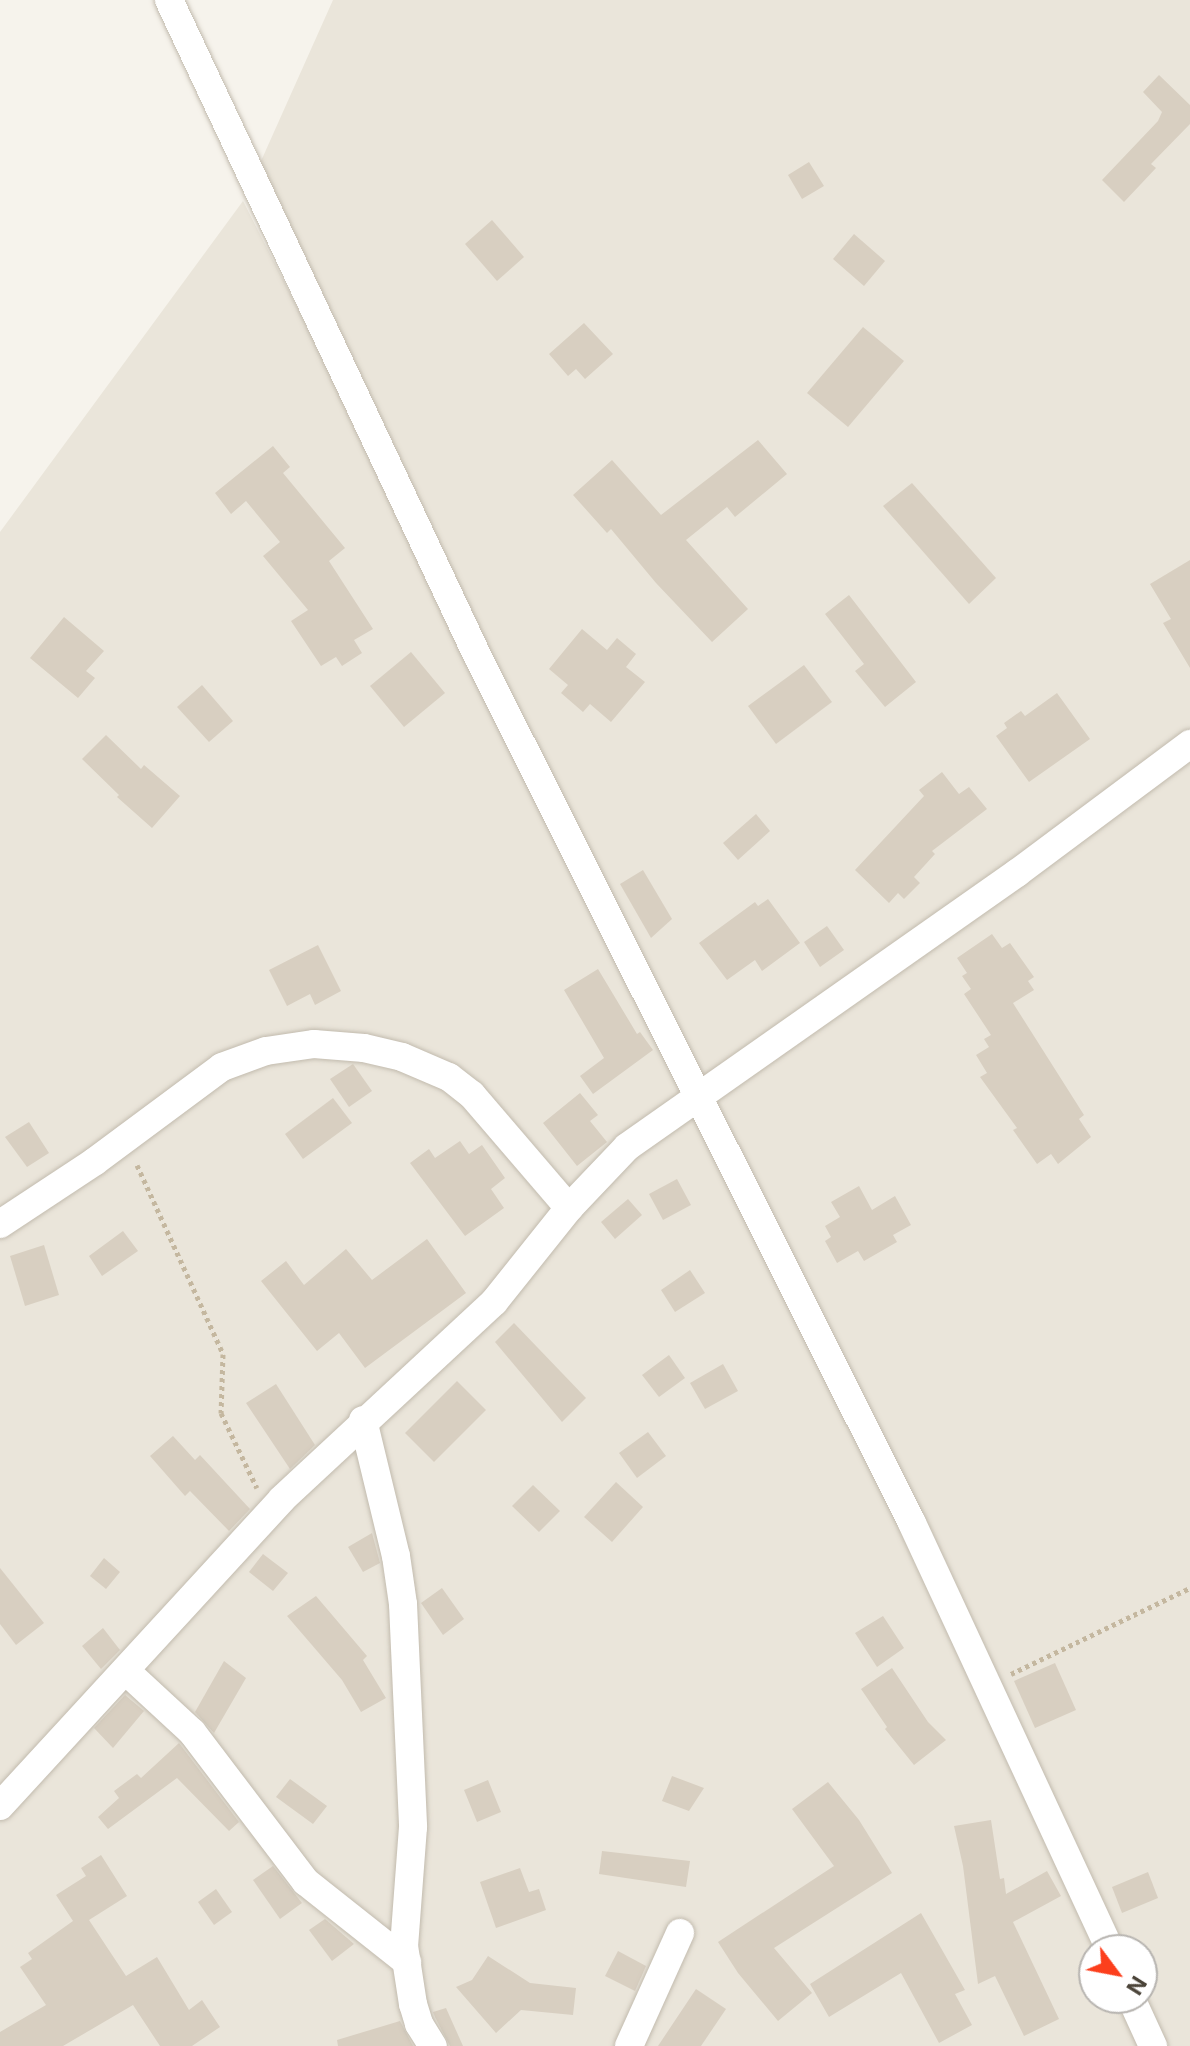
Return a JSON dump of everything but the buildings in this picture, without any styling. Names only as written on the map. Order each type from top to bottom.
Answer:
[{"type":"street","points":[[169,0],[470,639],[989,1684],[1103,1934]]},
{"type":"street","points":[[0,1806],[127,1672],[258,1526],[363,1420],[494,1302],[569,1208],[627,1147],[659,1122],[700,1099],[1190,744]]},
{"type":"street","points":[[0,1224],[222,1067],[266,1051],[314,1044],[364,1048],[427,1066],[472,1095],[569,1208]]},
{"type":"street","points":[[363,1420],[396,1556],[403,1604],[413,1827],[404,1923],[407,1962],[419,2024],[433,2046]]},
{"type":"street","points":[[127,1672],[192,1732],[306,1882],[407,1962]]},
{"type":"street","points":[[629,2046],[680,1933]]},
{"type":"street","points":[[1138,2014],[1153,2046]]},
{"type":"path","points":[[125,1138],[223,1354],[221,1413],[259,1491],[258,1526]]},
{"type":"path","points":[[989,1684],[1190,1588]]},
{"type":"shaded area","points":[[333,0],[1190,0],[1190,2046],[0,2046],[0,532],[243,201],[570,842],[257,170]]}]
